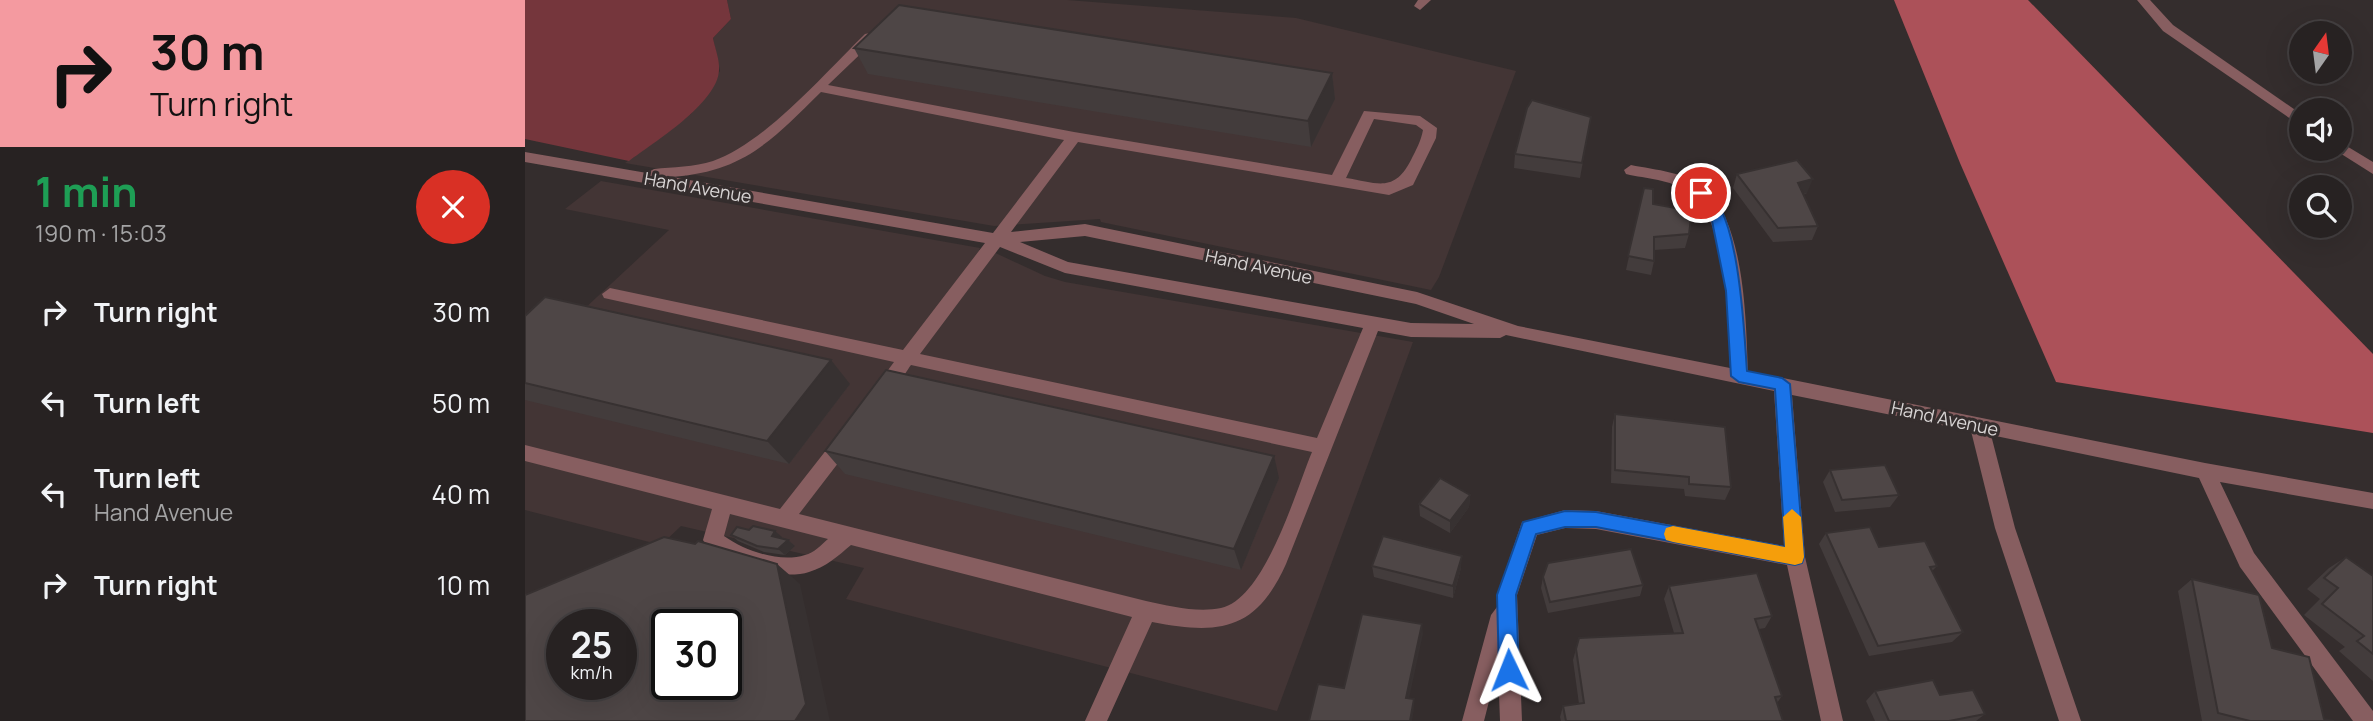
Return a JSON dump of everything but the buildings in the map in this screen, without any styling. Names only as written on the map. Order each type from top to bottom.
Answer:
[{"type":"street","points":[[2143,0],[2168,28],[2289,113]]},
{"type":"street","points":[[633,176],[715,165],[735,156],[759,140],[870,37]]},
{"type":"street","points":[[818,87],[1074,137],[1389,190],[1408,181],[1429,138],[1430,128],[1420,121],[1369,114],[1337,181]]},
{"type":"street","points":[[873,402],[1074,137]]},
{"type":"street","points":[[2352,155],[2373,169]]},
{"type":"street","name":"Hand Avenue","points":[[525,157],[996,239],[1065,267],[1411,330],[1517,332]]},
{"type":"street","points":[[1632,170],[1689,184],[1710,202],[1719,221],[1734,291],[1739,376]]},
{"type":"street","name":"Hand Avenue","points":[[996,239],[1085,230],[1417,298],[1517,332],[2206,471],[2373,500]]},
{"type":"street","points":[[610,294],[1323,447]]},
{"type":"street","points":[[525,453],[1146,611],[1201,622],[1221,620],[1243,609],[1261,593],[1373,323]]},
{"type":"street","points":[[1782,384],[1795,557],[1832,721]]},
{"type":"street","points":[[784,519],[857,423]]},
{"type":"street","points":[[1979,425],[2009,541],[2070,721]]},
{"type":"street","points":[[2206,471],[2247,560],[2367,721]]},
{"type":"street","points":[[723,504],[713,540],[726,551],[786,567],[809,564],[848,536]]},
{"type":"street","points":[[1473,721],[1507,595],[1529,528],[1565,519],[1596,520],[1795,557]]},
{"type":"street","points":[[1507,595],[1511,721]]},
{"type":"street","points":[[1095,721],[1146,611]]},
{"type":"shaded area","points":[[525,0],[727,0],[731,19],[713,38],[719,66],[716,83],[708,96],[683,121],[629,161],[525,139]]},
{"type":"shaded area","points":[[727,0],[1067,0],[1296,18],[1516,71],[1439,277],[1431,290],[1101,222],[1100,219],[994,226],[625,163],[691,114],[720,71],[713,38],[731,19]]},
{"type":"shaded area","points":[[1894,0],[2028,0],[2373,354],[2373,433],[2056,382],[1960,163]]},
{"type":"shaded area","points":[[601,181],[980,248],[979,250],[989,250],[1045,276],[1065,282],[1413,342],[1277,711],[846,599],[864,568],[681,526],[661,545],[525,510],[525,364],[669,230],[565,209]]},
{"type":"slow traffic","points":[[1673,534],[1795,557],[1792,517]]},
{"type":"route","points":[[1509,670],[1507,595],[1529,528],[1565,519],[1596,520],[1795,557],[1782,384],[1739,376],[1734,291],[1719,221],[1710,202],[1701,193]]}]
